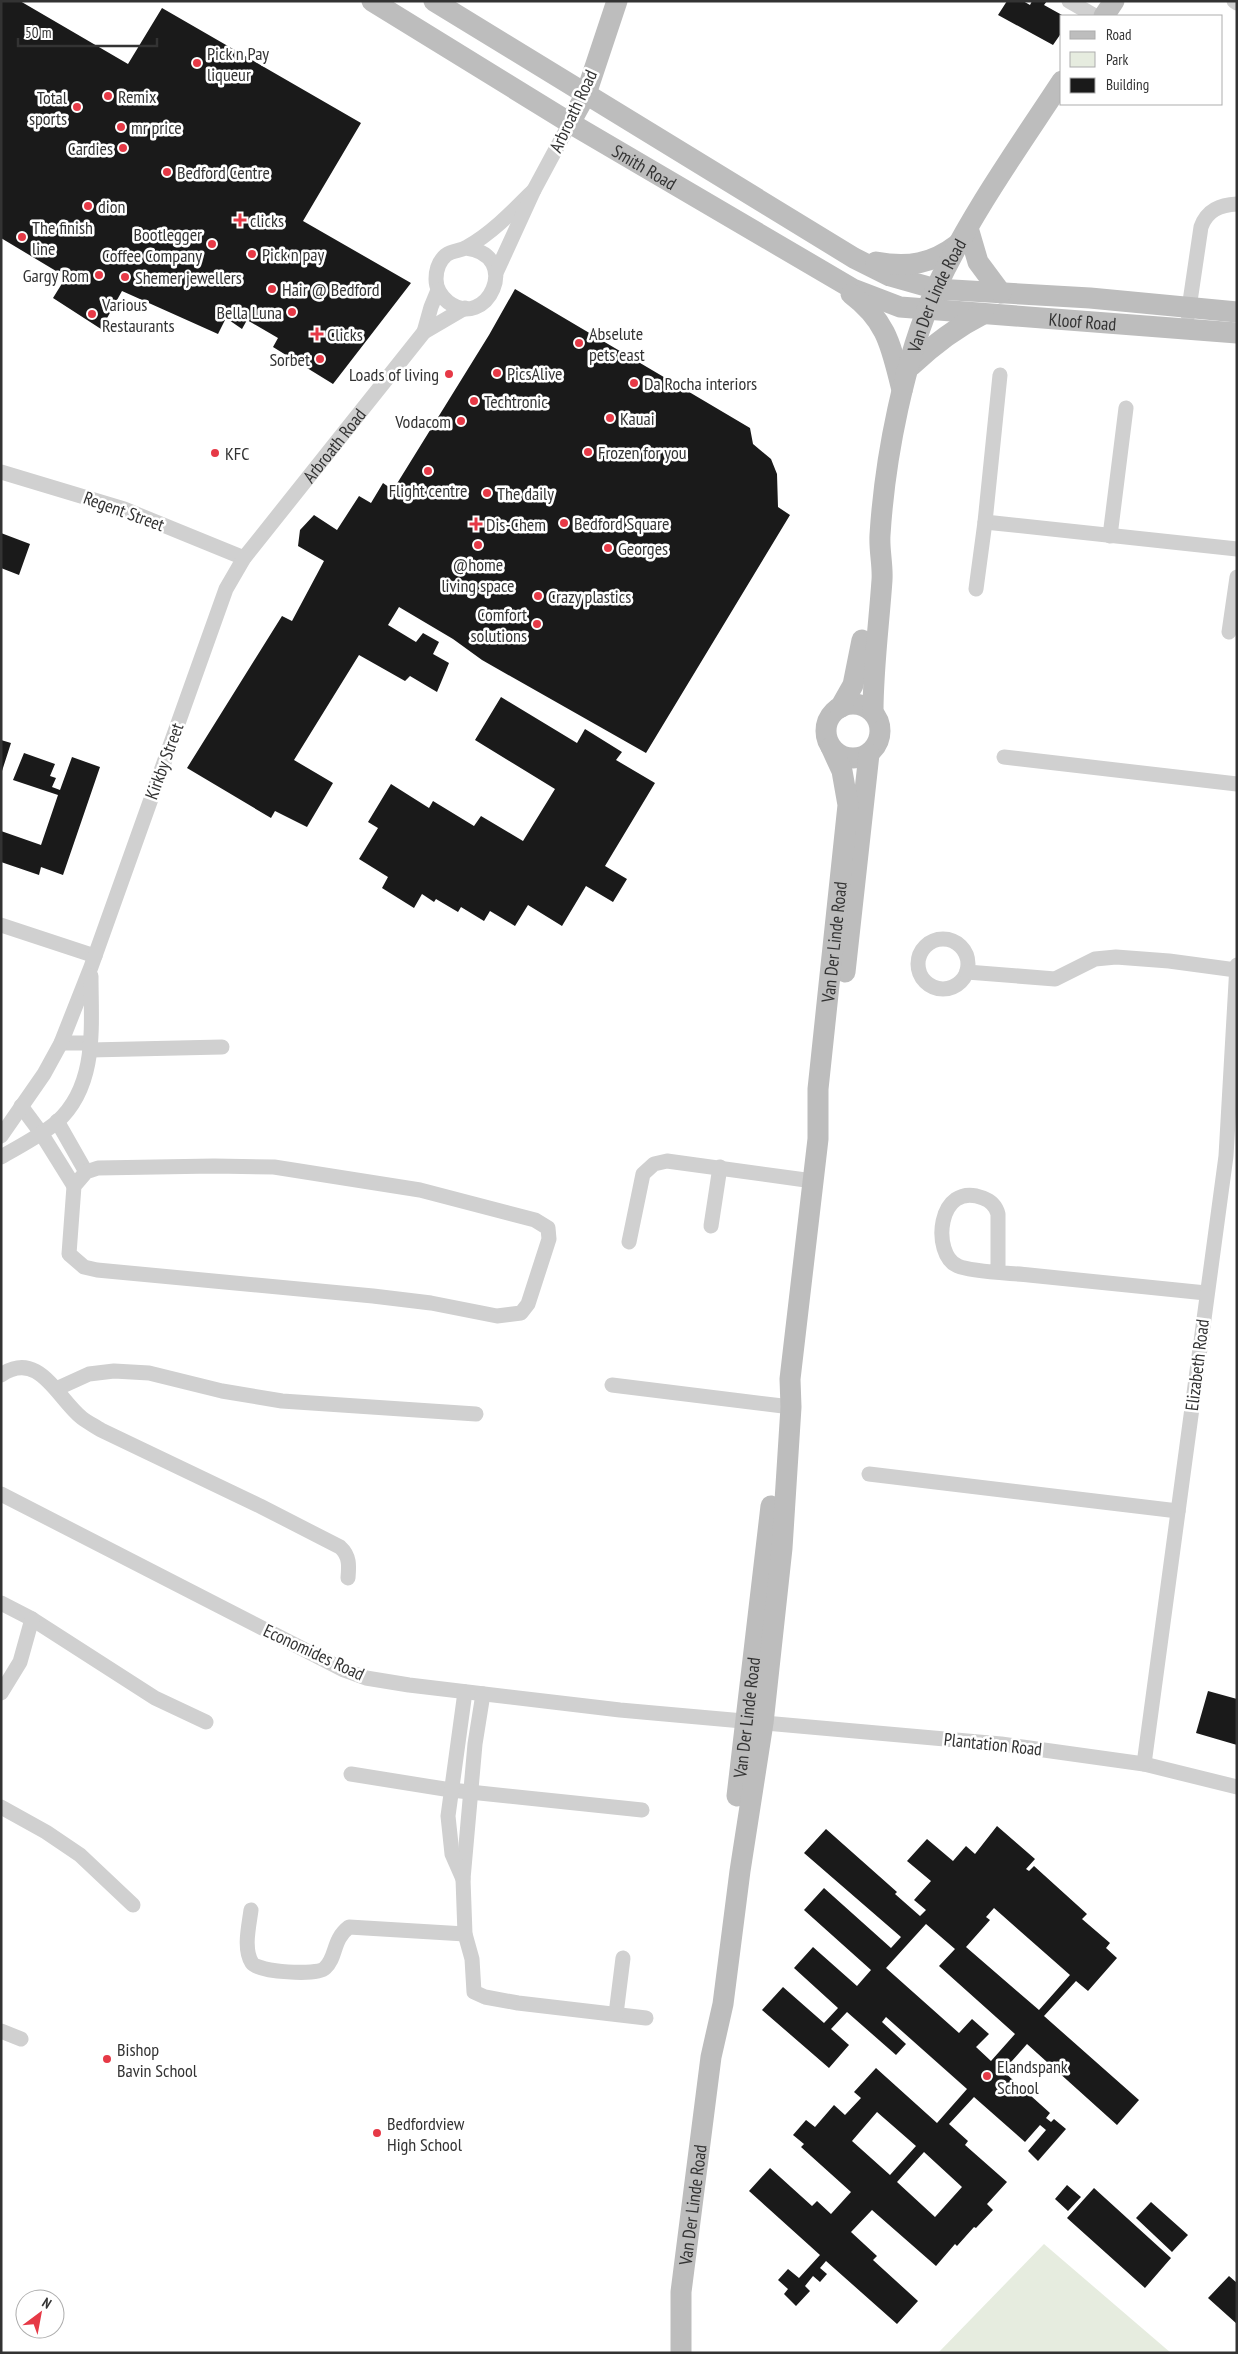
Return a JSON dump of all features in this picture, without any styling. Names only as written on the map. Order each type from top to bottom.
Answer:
[{"type":"main road","name":"Smith Road","points":[[372,1],[570,123],[852,289],[900,307],[928,310]]},
{"type":"main road","name":"Smith Road","points":[[434,1],[854,258],[890,276],[936,289]]},
{"type":"main road","name":"Arbroath Road","points":[[570,123],[586,94],[618,1]]},
{"type":"main road","points":[[1105,15],[1114,1]]},
{"type":"main road","name":"Van Der Linde Road","points":[[873,712],[873,669],[882,579],[880,537],[887,467],[894,427],[909,368],[936,289],[963,235],[1060,84]]},
{"type":"main road","points":[[854,258],[888,264],[922,264],[946,253],[963,235],[978,262],[1001,293]]},
{"type":"main road","points":[[818,270],[864,304],[877,317],[885,332],[903,393]]},
{"type":"main road","name":"Kloof Road","points":[[936,289],[1189,306],[1237,312]]},
{"type":"main road","name":"Kloof Road","points":[[928,310],[1237,333]]},
{"type":"main road","points":[[909,368],[934,344],[962,324],[985,313]]},
{"type":"main road","name":"Van Der Linde Road","points":[[840,708],[854,685],[857,675],[868,578],[880,537]]},
{"type":"main road","points":[[848,705],[857,705],[873,712],[880,726],[880,734],[875,749],[869,754],[853,759],[837,753],[831,747],[826,729],[832,714],[840,708],[848,705]]},
{"type":"main road","name":"Van Der Linde Road","points":[[681,2353],[681,2292],[711,2057],[708,2032],[712,1994],[754,1722],[778,1454],[790,1379],[818,1139],[818,1089],[848,804],[842,771],[831,747]]},
{"type":"main road","name":"Van Der Linde Road","points":[[818,1139],[832,1092],[869,754]]},
{"type":"main road","points":[[671,2353],[681,2292]]},
{"type":"street","points":[[1069,1],[1092,15]]},
{"type":"street","name":"Arbroath Road","points":[[496,273],[534,190],[570,123]]},
{"type":"street","name":"Arbroath Road","points":[[466,248],[516,209],[534,190]]},
{"type":"street","points":[[1186,329],[1201,227],[1204,218],[1218,206],[1237,204]]},
{"type":"street","points":[[466,248],[482,252],[489,258],[496,273],[495,287],[484,303],[465,308],[449,303],[438,290],[436,272],[440,262],[456,250],[466,248]]},
{"type":"street","name":"Arbroath Road","points":[[424,332],[438,290]]},
{"type":"street","name":"Arbroath Road","points":[[244,558],[424,332],[465,308]]},
{"type":"street","points":[[976,589],[1000,375]]},
{"type":"street","points":[[1110,536],[1126,408]]},
{"type":"street","name":"Regent Street","points":[[1,472],[124,509],[244,558]]},
{"type":"street","points":[[985,522],[1237,549]]},
{"type":"street","name":"Kirkby Street","points":[[1,1136],[44,1074],[61,1043],[93,962],[226,589],[244,558]]},
{"type":"street","points":[[1229,632],[1237,577]]},
{"type":"street","points":[[1004,757],[1237,784]]},
{"type":"street","points":[[1,925],[93,962]]},
{"type":"street","points":[[967,972],[1047,980],[1065,975],[1095,960],[1116,957],[1236,967]]},
{"type":"street","name":"Kirkby Street","points":[[1,1157],[57,1121],[71,1106],[82,1086],[86,1074],[90,1047],[93,962]]},
{"type":"street","name":"Elizabeth Road","points":[[1144,1764],[1206,1293],[1231,1157],[1236,967]]},
{"type":"street","points":[[61,1043],[90,1047],[222,1047]]},
{"type":"street","points":[[21,1106],[41,1133],[74,1186],[69,1254],[84,1267],[431,1303],[497,1316],[521,1313],[528,1304],[549,1239],[548,1228],[535,1220],[420,1190],[274,1167],[98,1168],[86,1172],[74,1186]]},
{"type":"street","points":[[57,1121],[86,1172]]},
{"type":"street","points":[[629,1242],[643,1174],[654,1164],[668,1161],[813,1181]]},
{"type":"street","points":[[711,1226],[720,1168]]},
{"type":"street","points":[[998,1272],[998,1214],[995,1207],[985,1198],[974,1195],[964,1195],[956,1198],[951,1202],[942,1237],[947,1259],[958,1267],[998,1272],[1206,1293]]},
{"type":"street","points":[[1,1375],[19,1367],[31,1368],[40,1373],[81,1417],[101,1430],[260,1506],[340,1547],[346,1553],[349,1562],[348,1578]]},
{"type":"street","points":[[56,1389],[89,1374],[114,1371],[149,1373],[222,1391],[282,1401],[476,1414]]},
{"type":"street","points":[[612,1384],[786,1406]]},
{"type":"street","points":[[869,1474],[1178,1511]]},
{"type":"street","name":"Economides Road","points":[[1,1494],[344,1670],[366,1678],[465,1692],[754,1722]]},
{"type":"street","points":[[1,1603],[32,1619],[155,1698],[206,1722]]},
{"type":"street","points":[[1,1692],[20,1662],[32,1619]]},
{"type":"street","points":[[463,1879],[452,1854],[448,1816],[465,1692]]},
{"type":"street","points":[[483,1694],[470,1792],[463,1879],[465,1934],[472,1959],[474,1992],[485,1997],[518,2003],[646,2018]]},
{"type":"street","name":"Plantation Road","points":[[754,1722],[1000,1744],[1144,1764],[1237,1787]]},
{"type":"street","points":[[351,1774],[451,1790],[642,1810]]},
{"type":"street","points":[[1,1807],[46,1832],[80,1855],[133,1905]]},
{"type":"street","points":[[251,1910],[247,1939],[252,1963],[255,1966],[279,1971],[321,1972],[328,1965],[339,1935],[350,1927],[465,1934]]},
{"type":"street","points":[[616,2014],[623,1958]]},
{"type":"street","points":[[1,2031],[21,2039]]},
{"type":"green space","points":[[1044,2244],[1171,2353],[938,2353]]},
{"type":"building","name":"Bedford Centre","points":[[1,1],[20,1],[128,64],[162,8],[361,123],[303,221],[411,283],[333,384],[273,347],[278,338],[247,320],[242,329],[226,318],[218,334],[122,291],[101,329],[53,298],[66,277],[1,238]]},
{"type":"building","points":[[1007,1],[1023,1],[1030,5],[1032,1],[1047,1],[1044,5],[1062,15],[1060,15],[1060,35],[1053,45],[998,15]]},
{"type":"building","name":"Bedford Square","points":[[515,289],[750,428],[753,444],[771,459],[777,474],[778,507],[790,515],[646,753],[482,660],[453,639],[399,607],[388,625],[416,642],[423,633],[439,642],[433,654],[449,663],[437,692],[410,676],[405,681],[359,655],[294,760],[333,783],[307,827],[275,811],[271,818],[187,768],[282,616],[292,621],[324,561],[298,546],[300,530],[314,515],[337,530],[359,496],[371,503],[383,483],[393,490],[489,335]]},
{"type":"building","points":[[1,533],[30,544],[19,575],[1,568]]},
{"type":"building","points":[[501,697],[577,743],[585,729],[622,752],[616,760],[655,783],[605,866],[627,879],[613,902],[586,886],[562,926],[528,905],[515,926],[490,911],[484,921],[461,907],[458,912],[436,899],[434,902],[422,894],[414,908],[382,888],[388,877],[359,859],[378,828],[368,822],[391,784],[429,808],[433,801],[474,826],[481,816],[523,841],[555,789],[475,740]]},
{"type":"building","points":[[1,740],[11,743],[2,771],[1,771]]},
{"type":"building","points":[[24,753],[55,764],[50,776],[56,778],[52,787],[60,790],[72,757],[100,767],[63,875],[41,867],[39,875],[1,862],[1,831],[41,845],[58,795],[13,780]]},
{"type":"building","points":[[1208,1691],[1237,1699],[1237,1745],[1196,1733]]},
{"type":"building","points":[[997,1826],[1035,1859],[1026,1869],[1029,1871],[1034,1866],[1087,1914],[1082,1919],[1110,1943],[1106,1948],[1117,1958],[1088,1991],[1076,1981],[1044,2016],[1139,2100],[1117,2125],[1027,2044],[1003,2071],[1050,2113],[1046,2118],[1051,2122],[1054,2119],[1066,2129],[1038,2161],[1028,2151],[1046,2130],[1040,2125],[1025,2142],[974,2097],[949,2124],[968,2141],[965,2145],[1007,2182],[987,2204],[993,2210],[957,2246],[955,2244],[936,2266],[872,2210],[851,2232],[877,2256],[873,2260],[918,2301],[897,2324],[826,2261],[820,2268],[827,2274],[820,2282],[813,2276],[805,2286],[810,2291],[796,2306],[784,2294],[788,2289],[778,2280],[788,2269],[799,2278],[820,2255],[749,2191],[770,2168],[812,2206],[817,2201],[831,2214],[851,2192],[801,2147],[804,2144],[793,2135],[806,2120],[815,2127],[834,2105],[845,2115],[861,2098],[854,2092],[876,2068],[937,2123],[967,2089],[886,2017],[882,2022],[906,2044],[896,2055],[847,2012],[831,2029],[849,2045],[829,2068],[762,2010],[783,1987],[824,2023],[838,2008],[794,1968],[813,1947],[857,1986],[871,1970],[804,1910],[824,1888],[891,1948],[901,1937],[804,1853],[826,1829],[897,1892],[895,1894],[920,1916],[926,1910],[914,1900],[931,1881],[907,1861],[927,1839],[953,1861],[966,1846],[975,1854]],"holes":[[[994,1908],[1070,1975],[1039,2010],[966,1947],[990,1920],[986,1917]],[[926,1924],[955,1949],[939,1966],[1015,2034],[991,2061],[976,2047],[989,2034],[972,2019],[959,2033],[886,1968]],[[877,2112],[916,2146],[890,2175],[852,2141]],[[924,2152],[962,2187],[935,2217],[897,2182]]]},
{"type":"building","points":[[1067,2185],[1081,2197],[1068,2211],[1055,2199]]},
{"type":"building","points":[[1094,2188],[1171,2258],[1145,2288],[1067,2218]]},
{"type":"building","points":[[1151,2202],[1188,2235],[1172,2252],[1136,2218]]},
{"type":"building","points":[[1229,2276],[1237,2283],[1237,2324],[1208,2298]]},
{"type":"place","name":"Pick n Pay liqueur","points":[[197,63]]},
{"type":"place","name":"Remix","points":[[108,96]]},
{"type":"place","name":"Total sports","points":[[77,107]]},
{"type":"place","name":"mr price","points":[[121,127]]},
{"type":"place","name":"Cardies","points":[[123,148]]},
{"type":"place","name":"Bedford Centre","points":[[167,172]]},
{"type":"place","name":"dion","points":[[88,206]]},
{"type":"place","name":"clicks","points":[[240,220]]},
{"type":"place","name":"The finish line","points":[[22,237]]},
{"type":"place","name":"Bootlegger Coffee Company","points":[[212,244]]},
{"type":"place","name":"Pick n pay","points":[[252,254]]},
{"type":"place","name":"Gargy Rom","points":[[99,275]]},
{"type":"place","name":"Shemer jewellers","points":[[125,277]]},
{"type":"place","name":"Hair @ Bedford","points":[[272,289]]},
{"type":"place","name":"Bella Luna","points":[[292,312]]},
{"type":"place","name":"Various Restaurants","points":[[92,314]]},
{"type":"place","name":"Clicks","points":[[317,334]]},
{"type":"place","name":"Abselute pets east","points":[[579,343]]},
{"type":"place","name":"Sorbet","points":[[320,359]]},
{"type":"place","name":"PicsAlive","points":[[497,373]]},
{"type":"place","name":"Loads of living","points":[[449,374]]},
{"type":"place","name":"Da Rocha interiors","points":[[634,383]]},
{"type":"place","name":"Techtronic","points":[[474,401]]},
{"type":"place","name":"Kauai","points":[[610,418]]},
{"type":"place","name":"Vodacom","points":[[461,421]]},
{"type":"place","name":"Frozen for you","points":[[588,452]]},
{"type":"place","name":"KFC","points":[[215,453]]},
{"type":"place","name":"Flight centre","points":[[428,471]]},
{"type":"place","name":"The daily","points":[[487,493]]},
{"type":"place","name":"Bedford Square","points":[[564,523]]},
{"type":"place","name":"Dis-Chem","points":[[476,524]]},
{"type":"place","name":"@home living space","points":[[478,545]]},
{"type":"place","name":"Georges","points":[[608,548]]},
{"type":"place","name":"Crazy plastics","points":[[538,596]]},
{"type":"place","name":"Comfort solutions","points":[[537,624]]},
{"type":"place","name":"Bishop Bavin School","points":[[107,2059]]},
{"type":"place","name":"Elandspank School","points":[[987,2076]]},
{"type":"place","name":"Bedfordview High School","points":[[377,2133]]}]
